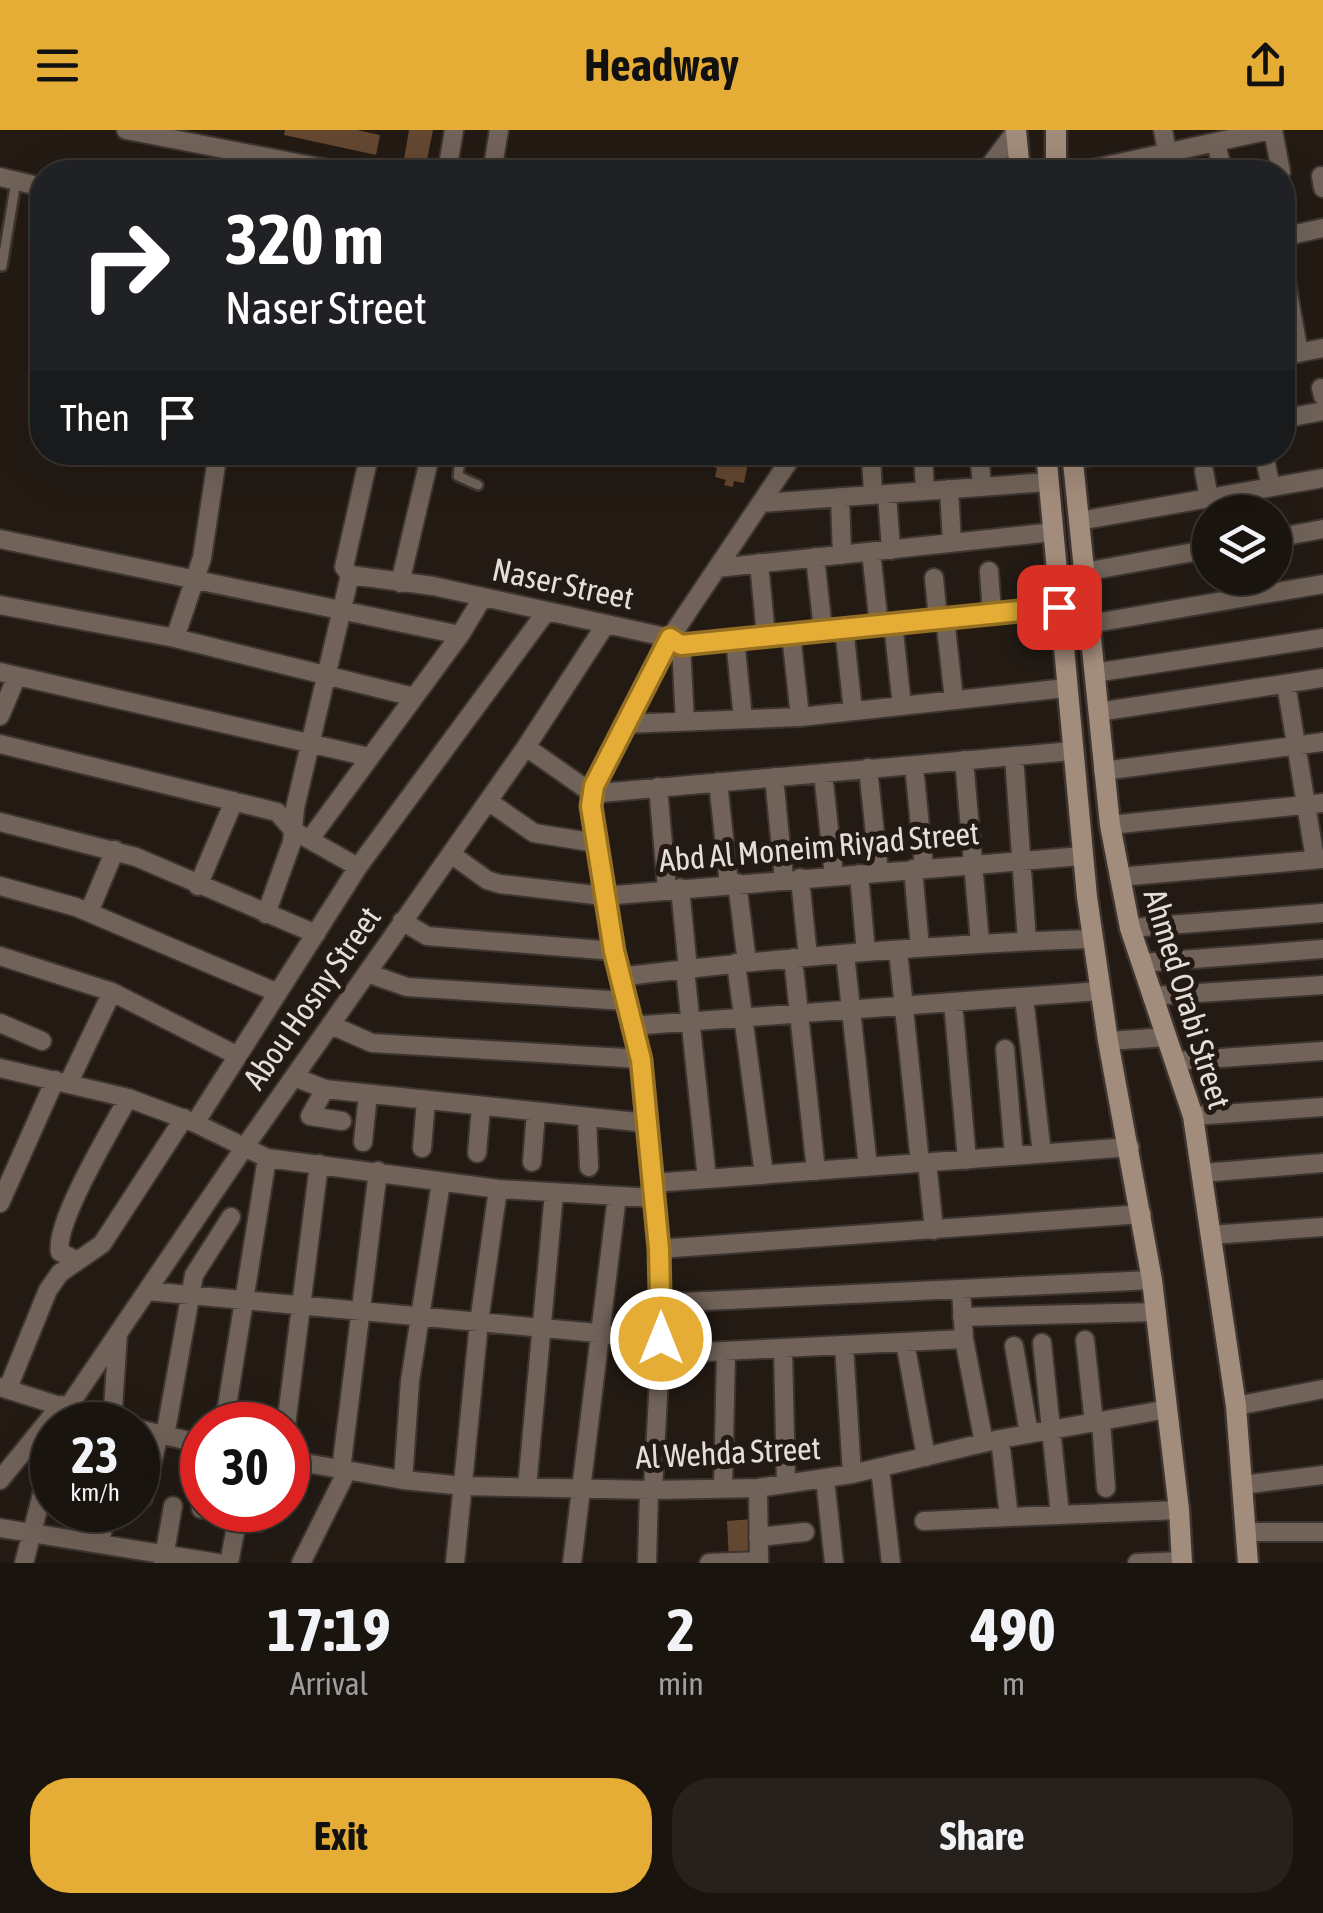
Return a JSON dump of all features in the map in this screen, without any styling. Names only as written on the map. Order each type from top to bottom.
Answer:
[{"type":"street","points":[[126,130],[248,160]]},
{"type":"street","points":[[449,160],[454,130]]},
{"type":"street","points":[[494,160],[499,130]]},
{"type":"street","points":[[1163,130],[1164,160],[1219,138],[1272,130],[1278,160]]},
{"type":"street","points":[[993,160],[1016,131]]},
{"type":"street","points":[[1016,131],[1019,160]]},
{"type":"street","points":[[1058,160],[1062,131]]},
{"type":"street","points":[[1295,234],[1323,228]]},
{"type":"street","points":[[1295,354],[1323,348]]},
{"type":"street","points":[[1295,416],[1323,411]]},
{"type":"street","points":[[175,638],[196,578],[216,465]]},
{"type":"street","points":[[302,835],[295,808],[350,575],[344,567],[367,465]]},
{"type":"street","points":[[400,584],[428,465]]},
{"type":"street","points":[[647,1563],[661,1346],[659,1249],[641,1060],[614,951],[596,844],[592,792],[624,724],[717,568],[786,465]]},
{"type":"street","points":[[874,465],[891,550]]},
{"type":"street","points":[[923,465],[925,491]]},
{"type":"street","points":[[980,465],[982,487]]},
{"type":"street","name":"Ahmed Orabi Street","points":[[1047,465],[1092,938],[1157,1312],[1182,1562]]},
{"type":"street","name":"Ahmed Orabi Street","points":[[1074,465],[1110,826],[1140,963],[1193,1116],[1236,1406],[1248,1563]]},
{"type":"street","points":[[1266,465],[1271,487]]},
{"type":"street","points":[[1204,471],[1208,495]]},
{"type":"street","points":[[1226,495],[1323,478]]},
{"type":"street","points":[[761,503],[1048,482]]},
{"type":"street","points":[[949,489],[952,543]]},
{"type":"street","points":[[840,497],[842,555]]},
{"type":"street","points":[[1079,521],[1192,501]]},
{"type":"street","points":[[1292,535],[1320,530],[1318,510]]},
{"type":"street","points":[[717,568],[1053,532]]},
{"type":"street","points":[[0,539],[460,636]]},
{"type":"street","points":[[870,552],[902,706]]},
{"type":"street","points":[[1084,572],[1192,552]]},
{"type":"street","points":[[815,557],[823,630]]},
{"type":"street","points":[[760,563],[766,636]]},
{"type":"street","points":[[989,571],[992,613]]},
{"type":"street","name":"Naser Street","points":[[350,575],[432,586],[675,641],[735,639],[1059,607]]},
{"type":"street","points":[[934,578],[954,700]]},
{"type":"street","points":[[1089,624],[1323,584]]},
{"type":"street","points":[[266,914],[302,835],[414,697],[483,598]]},
{"type":"street","points":[[0,605],[175,638],[414,697]]},
{"type":"street","points":[[51,1402],[3,1388],[48,1290],[60,1273],[102,1244],[238,1056],[358,867],[546,612]]},
{"type":"street","name":"Abou Hosny Street","points":[[69,1402],[526,747],[606,624]]},
{"type":"street","points":[[844,628],[853,711]]},
{"type":"street","points":[[791,634],[800,717]]},
{"type":"street","points":[[1094,672],[1323,638]]},
{"type":"street","points":[[735,639],[743,720]]},
{"type":"street","points":[[675,641],[685,722]]},
{"type":"street","points":[[0,716],[9,674],[368,756]]},
{"type":"street","points":[[1098,712],[1323,678]]},
{"type":"street","points":[[1119,878],[1319,859],[1314,804],[1296,746],[1286,684]]},
{"type":"street","points":[[624,724],[800,717],[1066,688]]},
{"type":"street","points":[[1104,770],[1323,742]]},
{"type":"street","points":[[0,744],[277,812],[302,835],[358,867]]},
{"type":"street","points":[[526,747],[592,792],[1072,751]]},
{"type":"street","points":[[1014,756],[1027,941]]},
{"type":"street","points":[[964,760],[980,943]]},
{"type":"street","points":[[914,764],[920,948]]},
{"type":"street","points":[[868,768],[879,872]]},
{"type":"street","points":[[823,773],[834,876]]},
{"type":"street","points":[[774,777],[801,958],[800,1013],[816,1171]]},
{"type":"street","points":[[718,782],[733,884],[744,1018],[764,1175]]},
{"type":"street","points":[[658,788],[687,969],[708,1179]]},
{"type":"street","points":[[198,886],[234,801]]},
{"type":"street","points":[[488,801],[534,832],[596,844]]},
{"type":"street","points":[[1110,826],[1314,804]]},
{"type":"street","points":[[0,822],[114,850],[316,934]]},
{"type":"street","points":[[89,912],[114,850]]},
{"type":"street","name":"Abd Al Moneim Riyad Street","points":[[450,854],[500,884],[604,896],[1082,856]]},
{"type":"street","points":[[858,874],[866,952]]},
{"type":"street","points":[[0,886],[89,912],[278,993]]},
{"type":"street","points":[[1130,928],[1323,913]]},
{"type":"street","points":[[402,921],[427,936],[614,951]]},
{"type":"street","points":[[619,976],[866,952],[1092,938]]},
{"type":"street","points":[[1140,963],[1323,949]]},
{"type":"street","points":[[898,950],[934,1230]]},
{"type":"street","points":[[846,954],[868,1167]]},
{"type":"street","points":[[0,956],[112,992],[238,1056]]},
{"type":"street","points":[[367,973],[407,987],[625,1001]]},
{"type":"street","points":[[1152,996],[1323,986]]},
{"type":"street","points":[[631,1026],[1100,991]]},
{"type":"street","points":[[0,1203],[112,992]]},
{"type":"street","points":[[1024,997],[1042,1154]]},
{"type":"street","points":[[953,1002],[967,1160]]},
{"type":"street","points":[[0,1023],[42,1041]]},
{"type":"street","points":[[331,1024],[372,1043],[641,1060]]},
{"type":"street","points":[[1108,1040],[1167,1037]]},
{"type":"street","points":[[1005,1049],[1014,1156]]},
{"type":"street","points":[[1176,1062],[1323,1051]]},
{"type":"street","points":[[1,1067],[128,1098],[246,1145],[267,1158],[498,1190],[617,1196],[708,1179],[1130,1147]]},
{"type":"street","points":[[294,1078],[325,1089],[646,1123]]},
{"type":"street","points":[[325,1089],[310,1117],[342,1122]]},
{"type":"street","points":[[363,1142],[368,1094]]},
{"type":"street","points":[[76,1260],[60,1252],[60,1238],[74,1200],[128,1098]]},
{"type":"street","points":[[422,1148],[426,1101]]},
{"type":"street","points":[[476,1154],[482,1106]]},
{"type":"street","points":[[1193,1116],[1323,1107]]},
{"type":"street","points":[[532,1162],[536,1112]]},
{"type":"street","points":[[587,1117],[588,1167]]},
{"type":"street","points":[[228,1402],[267,1158]]},
{"type":"street","points":[[1202,1173],[1323,1163]]},
{"type":"street","points":[[289,1402],[319,1164]]},
{"type":"street","points":[[301,1563],[344,1470],[378,1171]]},
{"type":"street","points":[[403,1480],[410,1382],[441,1182]]},
{"type":"street","points":[[454,1563],[478,1322],[498,1190]]},
{"type":"street","points":[[527,1487],[554,1193]]},
{"type":"street","points":[[572,1563],[617,1196]]},
{"type":"street","points":[[659,1249],[1142,1214]]},
{"type":"street","points":[[160,1443],[201,1259],[231,1217]]},
{"type":"street","points":[[1211,1235],[1323,1226]]},
{"type":"street","points":[[662,1303],[1152,1280]]},
{"type":"street","points":[[961,1289],[964,1340],[1010,1518]]},
{"type":"street","points":[[147,1291],[599,1333],[661,1346],[726,1350],[964,1340]]},
{"type":"street","points":[[962,1317],[1157,1312]]},
{"type":"street","points":[[112,1402],[118,1333]]},
{"type":"street","points":[[1084,1340],[1106,1488]]},
{"type":"street","points":[[905,1342],[926,1457]]},
{"type":"street","points":[[1042,1342],[1060,1515]]},
{"type":"street","points":[[844,1345],[852,1474]]},
{"type":"street","points":[[1014,1346],[1029,1434]]},
{"type":"street","points":[[783,1348],[786,1484]]},
{"type":"street","points":[[723,1490],[726,1350]]},
{"type":"street","points":[[82,1387],[114,1392]]},
{"type":"street","points":[[1236,1406],[1323,1390]]},
{"type":"street","name":"Al Wehda Street","points":[[310,1464],[464,1486],[758,1488],[852,1474],[992,1441],[1168,1409]]},
{"type":"street","points":[[162,1436],[180,1440]]},
{"type":"street","name":"Abou Hosny Street","points":[[2,1474],[30,1444]]},
{"type":"street","points":[[880,1468],[891,1563]]},
{"type":"street","points":[[1242,1485],[1323,1475]]},
{"type":"street","points":[[826,1479],[834,1563]]},
{"type":"street","points":[[709,1563],[758,1562],[758,1488]]},
{"type":"street","points":[[164,1559],[173,1506]]},
{"type":"street","points":[[924,1521],[1179,1510]]},
{"type":"street","points":[[0,1528],[164,1559],[218,1563]]},
{"type":"street","points":[[100,1544],[102,1532]]},
{"type":"street","points":[[230,1563],[235,1532]]},
{"type":"street","points":[[758,1538],[805,1532]]},
{"type":"street","points":[[1246,1532],[1322,1532]]},
{"type":"street","points":[[24,1563],[32,1533]]},
{"type":"street","points":[[1137,1563],[1182,1562]]},
{"type":"lane","points":[[2,266],[8,179]]},
{"type":"lane","points":[[459,465],[458,476],[478,485]]},
{"type":"building","points":[[285,130],[357,130],[380,135],[376,155],[284,135]]},
{"type":"building","points":[[409,130],[433,130],[427,160],[404,159]]},
{"type":"building","points":[[704,465],[747,465],[744,483],[724,485],[726,480],[715,477],[717,468]]},
{"type":"building","points":[[753,1519],[755,1560],[729,1561],[727,1521]]},
{"type":"route","points":[[661,1339],[659,1249],[641,1060],[614,951],[591,806],[594,786],[670,638],[681,645],[1059,607]]}]
